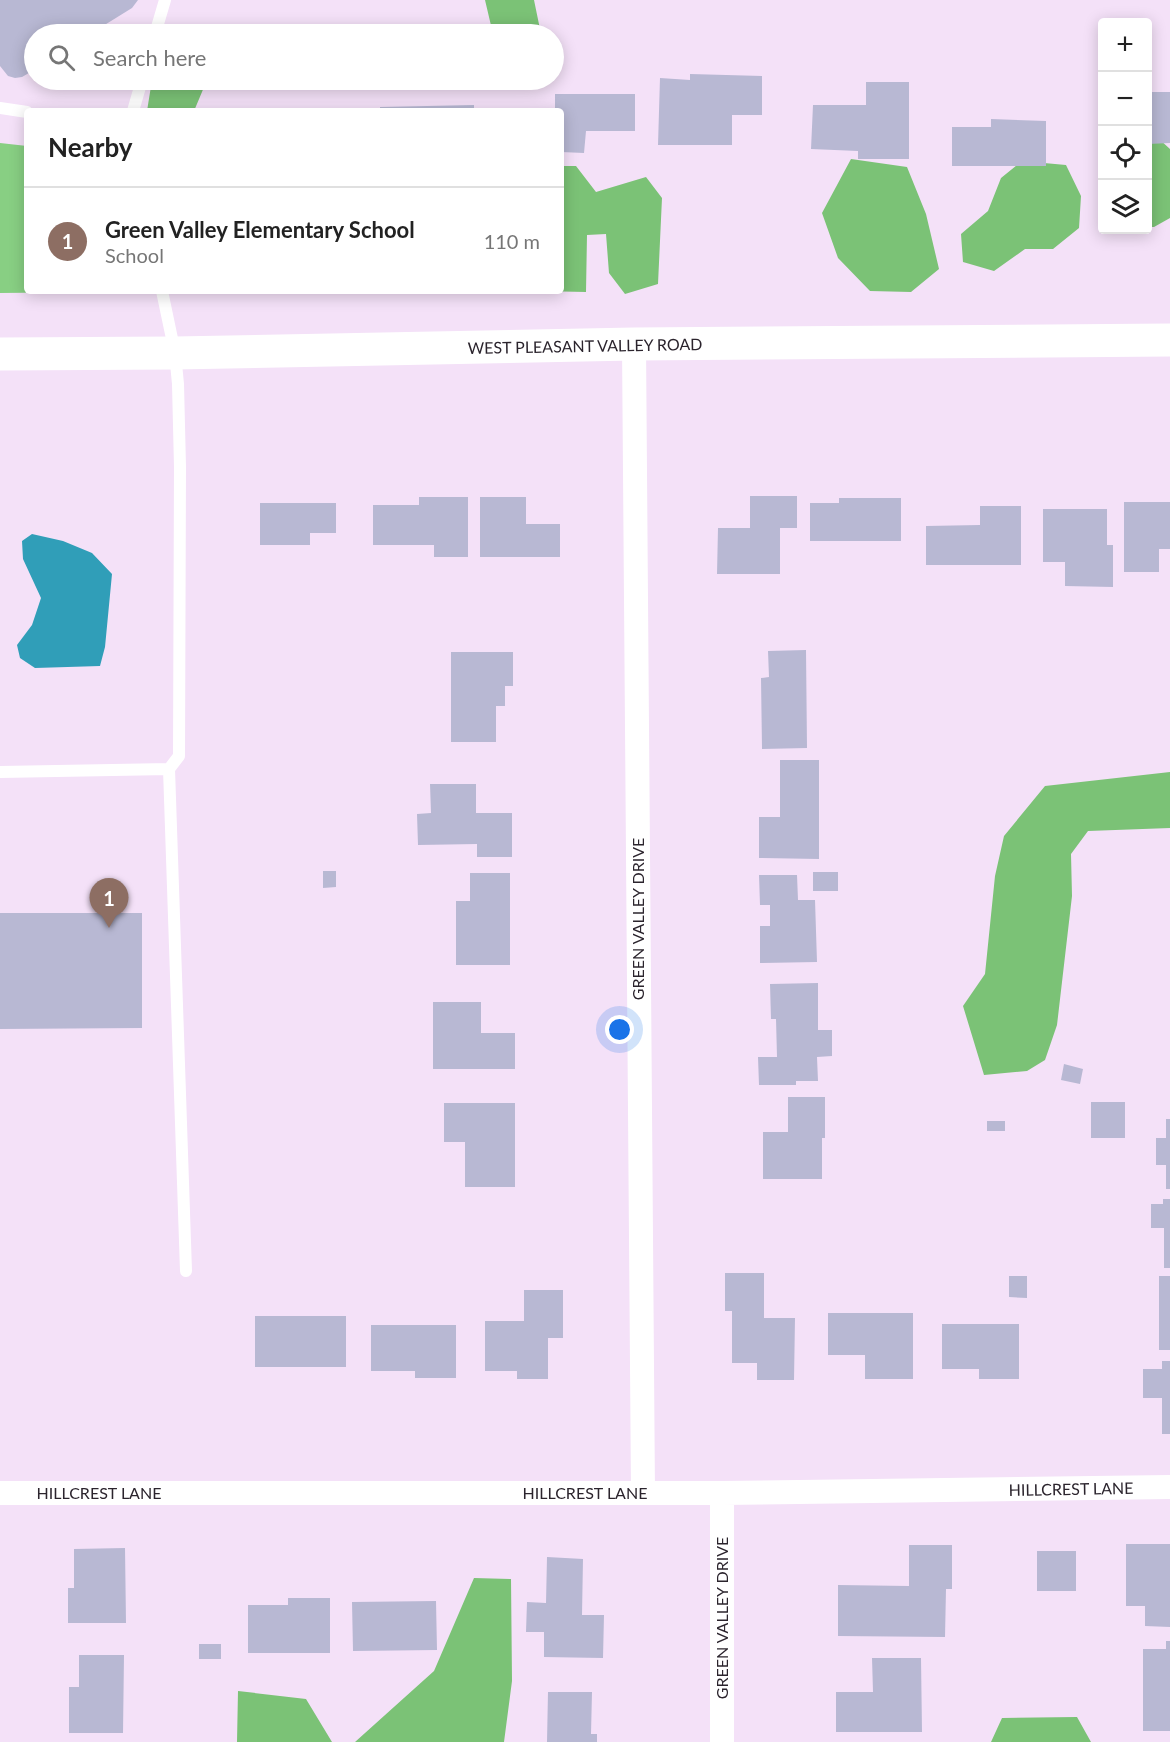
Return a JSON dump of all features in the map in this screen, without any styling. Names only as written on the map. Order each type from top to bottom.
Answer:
[{"type":"main road","name":"WEST PLEASANT VALLEY ROAD","points":[[0,354],[1170,340]]},
{"type":"street","name":"GREEN VALLEY DRIVE","points":[[634,345],[643,1493]]},
{"type":"street","name":"HILLCREST LANE","points":[[0,1493],[722,1493],[1170,1487]]},
{"type":"street","name":"GREEN VALLEY DRIVE","points":[[722,1493],[722,1742]]},
{"type":"lane","points":[[158,24],[165,0]]},
{"type":"lane","points":[[134,108],[139,90]]},
{"type":"lane","points":[[0,108],[24,112]]},
{"type":"lane","points":[[163,294],[175,353],[180,467],[179,756],[169,769],[186,1270]]},
{"type":"lane","points":[[0,772],[169,769]]},
{"type":"green space","points":[[485,0],[534,0],[539,24],[491,24]]},
{"type":"green space","points":[[150,90],[203,90],[195,108],[147,108]]},
{"type":"green space","points":[[1152,139],[1159,139],[1170,149],[1170,218],[1152,227]]},
{"type":"green space","points":[[0,143],[24,146],[24,293],[0,293]]},
{"type":"green space","points":[[851,159],[907,167],[926,214],[939,269],[911,292],[870,291],[838,258],[822,213]]},
{"type":"green space","points":[[1022,161],[1066,165],[1081,196],[1079,228],[1053,249],[1025,249],[994,271],[963,262],[961,234],[988,211],[1001,178]]},
{"type":"green space","points":[[564,166],[576,166],[596,192],[646,177],[662,198],[658,284],[625,294],[609,273],[606,234],[587,235],[586,292],[564,292]]},
{"type":"green space","points":[[1170,772],[1170,828],[1088,831],[1071,854],[1072,896],[1057,1025],[1045,1060],[1027,1071],[984,1075],[963,1006],[985,974],[995,876],[1004,836],[1045,786]]},
{"type":"green space","points":[[474,1578],[511,1579],[512,1681],[504,1742],[355,1742],[434,1671]]},
{"type":"green space","points":[[238,1691],[306,1699],[332,1742],[237,1742]]},
{"type":"green space","points":[[1077,1717],[1091,1742],[991,1742],[1002,1718]]},
{"type":"water","points":[[32,534],[63,541],[92,553],[112,574],[105,647],[100,666],[35,668],[20,658],[17,645],[32,625],[41,598],[23,559],[22,541]]},
{"type":"building","points":[[0,0],[138,0],[132,8],[106,24],[24,24],[24,76],[15,78],[8,76],[0,66]]},
{"type":"building","points":[[690,74],[762,76],[762,115],[732,115],[732,145],[658,145],[660,78],[690,80]]},
{"type":"building","points":[[866,82],[909,82],[909,159],[858,159],[858,151],[811,149],[813,105],[866,105]]},
{"type":"building","points":[[1152,92],[1170,92],[1170,143],[1152,144]]},
{"type":"building","points":[[555,94],[635,94],[635,131],[586,131],[584,153],[564,152],[564,108],[555,108]]},
{"type":"building","points":[[474,105],[474,108],[380,107]]},
{"type":"building","points":[[991,119],[1046,121],[1046,166],[952,166],[952,127],[991,127]]},
{"type":"building","points":[[750,496],[797,496],[797,528],[780,528],[780,574],[717,574],[718,528],[750,528]]},
{"type":"building","points":[[419,497],[468,497],[468,557],[434,557],[434,545],[373,545],[373,505],[419,505]]},
{"type":"building","points":[[480,497],[526,497],[526,524],[560,524],[560,557],[480,557]]},
{"type":"building","points":[[839,498],[901,498],[901,541],[810,541],[810,503],[839,503]]},
{"type":"building","points":[[1124,502],[1170,502],[1170,549],[1159,549],[1159,572],[1124,572]]},
{"type":"building","points":[[260,503],[336,503],[336,533],[310,533],[310,545],[260,545]]},
{"type":"building","points":[[980,506],[1021,506],[1021,565],[926,565],[926,526],[980,525]]},
{"type":"building","points":[[1043,509],[1107,509],[1107,545],[1113,545],[1113,587],[1065,586],[1065,562],[1043,562]]},
{"type":"building","points":[[806,650],[807,748],[762,749],[761,678],[769,677],[768,651]]},
{"type":"building","points":[[451,652],[513,652],[513,686],[505,686],[505,706],[496,706],[496,742],[451,742]]},
{"type":"building","points":[[780,760],[819,760],[819,859],[759,858],[759,817],[780,817]]},
{"type":"building","points":[[430,784],[476,784],[476,813],[512,813],[512,857],[477,857],[477,844],[418,845],[417,814],[431,813]]},
{"type":"building","points":[[323,871],[336,871],[336,887],[323,888]]},
{"type":"building","points":[[813,872],[838,872],[838,891],[813,891]]},
{"type":"building","points":[[470,873],[510,873],[510,965],[456,965],[456,901],[470,901]]},
{"type":"building","points":[[759,875],[797,875],[798,900],[815,900],[817,962],[760,963],[760,926],[770,926],[770,905],[760,905]]},
{"type":"building","points":[[0,913],[142,913],[142,1028],[0,1029]]},
{"type":"building","points":[[818,983],[818,1030],[832,1030],[832,1056],[817,1057],[818,1081],[796,1081],[796,1085],[759,1085],[758,1057],[777,1057],[776,1019],[771,1019],[770,984]]},
{"type":"building","points":[[433,1002],[481,1002],[481,1033],[515,1033],[515,1069],[433,1069]]},
{"type":"building","points":[[1064,1064],[1083,1069],[1080,1084],[1061,1080]]},
{"type":"building","points":[[788,1097],[825,1097],[822,1179],[763,1179],[763,1132],[788,1132]]},
{"type":"building","points":[[1091,1102],[1125,1102],[1125,1138],[1091,1138]]},
{"type":"building","points":[[444,1103],[515,1103],[515,1187],[465,1187],[465,1142],[444,1142]]},
{"type":"building","points":[[1166,1119],[1170,1119],[1170,1189],[1166,1189],[1166,1165],[1156,1165],[1156,1138],[1166,1138]]},
{"type":"building","points":[[987,1121],[1005,1121],[1005,1131],[987,1131]]},
{"type":"building","points":[[1163,1199],[1170,1199],[1170,1268],[1164,1268],[1164,1228],[1151,1228],[1151,1204],[1163,1204]]},
{"type":"building","points":[[725,1273],[764,1273],[764,1318],[795,1318],[794,1380],[757,1380],[757,1363],[732,1363],[732,1311],[725,1311]]},
{"type":"building","points":[[1009,1276],[1027,1276],[1027,1298],[1009,1297]]},
{"type":"building","points":[[1159,1276],[1170,1276],[1170,1350],[1159,1350]]},
{"type":"building","points":[[524,1290],[563,1290],[563,1338],[548,1338],[548,1379],[517,1379],[517,1371],[485,1371],[485,1321],[524,1321]]},
{"type":"building","points":[[828,1313],[913,1313],[913,1379],[865,1379],[865,1355],[828,1355]]},
{"type":"building","points":[[255,1316],[346,1316],[346,1367],[255,1367]]},
{"type":"building","points":[[942,1324],[1019,1324],[1019,1379],[979,1379],[979,1369],[942,1369]]},
{"type":"building","points":[[371,1325],[456,1325],[456,1378],[415,1378],[415,1371],[371,1371]]},
{"type":"building","points":[[1162,1361],[1170,1361],[1170,1434],[1162,1434],[1162,1398],[1143,1398],[1143,1369],[1162,1369]]},
{"type":"building","points":[[1126,1544],[1170,1544],[1170,1627],[1145,1626],[1145,1606],[1126,1606]]},
{"type":"building","points":[[909,1545],[952,1545],[952,1589],[946,1589],[945,1637],[838,1636],[838,1585],[909,1586]]},
{"type":"building","points":[[125,1548],[126,1623],[68,1623],[68,1588],[74,1588],[74,1549]]},
{"type":"building","points":[[1037,1551],[1076,1551],[1076,1591],[1037,1591]]},
{"type":"building","points":[[547,1557],[583,1559],[582,1615],[604,1615],[603,1658],[544,1657],[544,1632],[526,1632],[527,1602],[546,1603]]},
{"type":"building","points":[[288,1598],[330,1598],[330,1653],[248,1653],[248,1605],[288,1605]]},
{"type":"building","points":[[436,1601],[437,1650],[353,1651],[352,1602]]},
{"type":"building","points":[[1166,1641],[1170,1641],[1170,1731],[1143,1731],[1143,1649],[1166,1649]]},
{"type":"building","points":[[199,1644],[221,1644],[221,1659],[199,1659]]},
{"type":"building","points":[[79,1655],[124,1655],[123,1733],[69,1733],[69,1687],[79,1687]]},
{"type":"building","points":[[872,1658],[921,1658],[922,1732],[836,1732],[836,1692],[873,1692]]},
{"type":"building","points":[[548,1692],[592,1692],[591,1734],[597,1734],[597,1742],[547,1742]]},
{"type":"place","name":"Green Valley Elementary School","points":[[109,928]]}]
